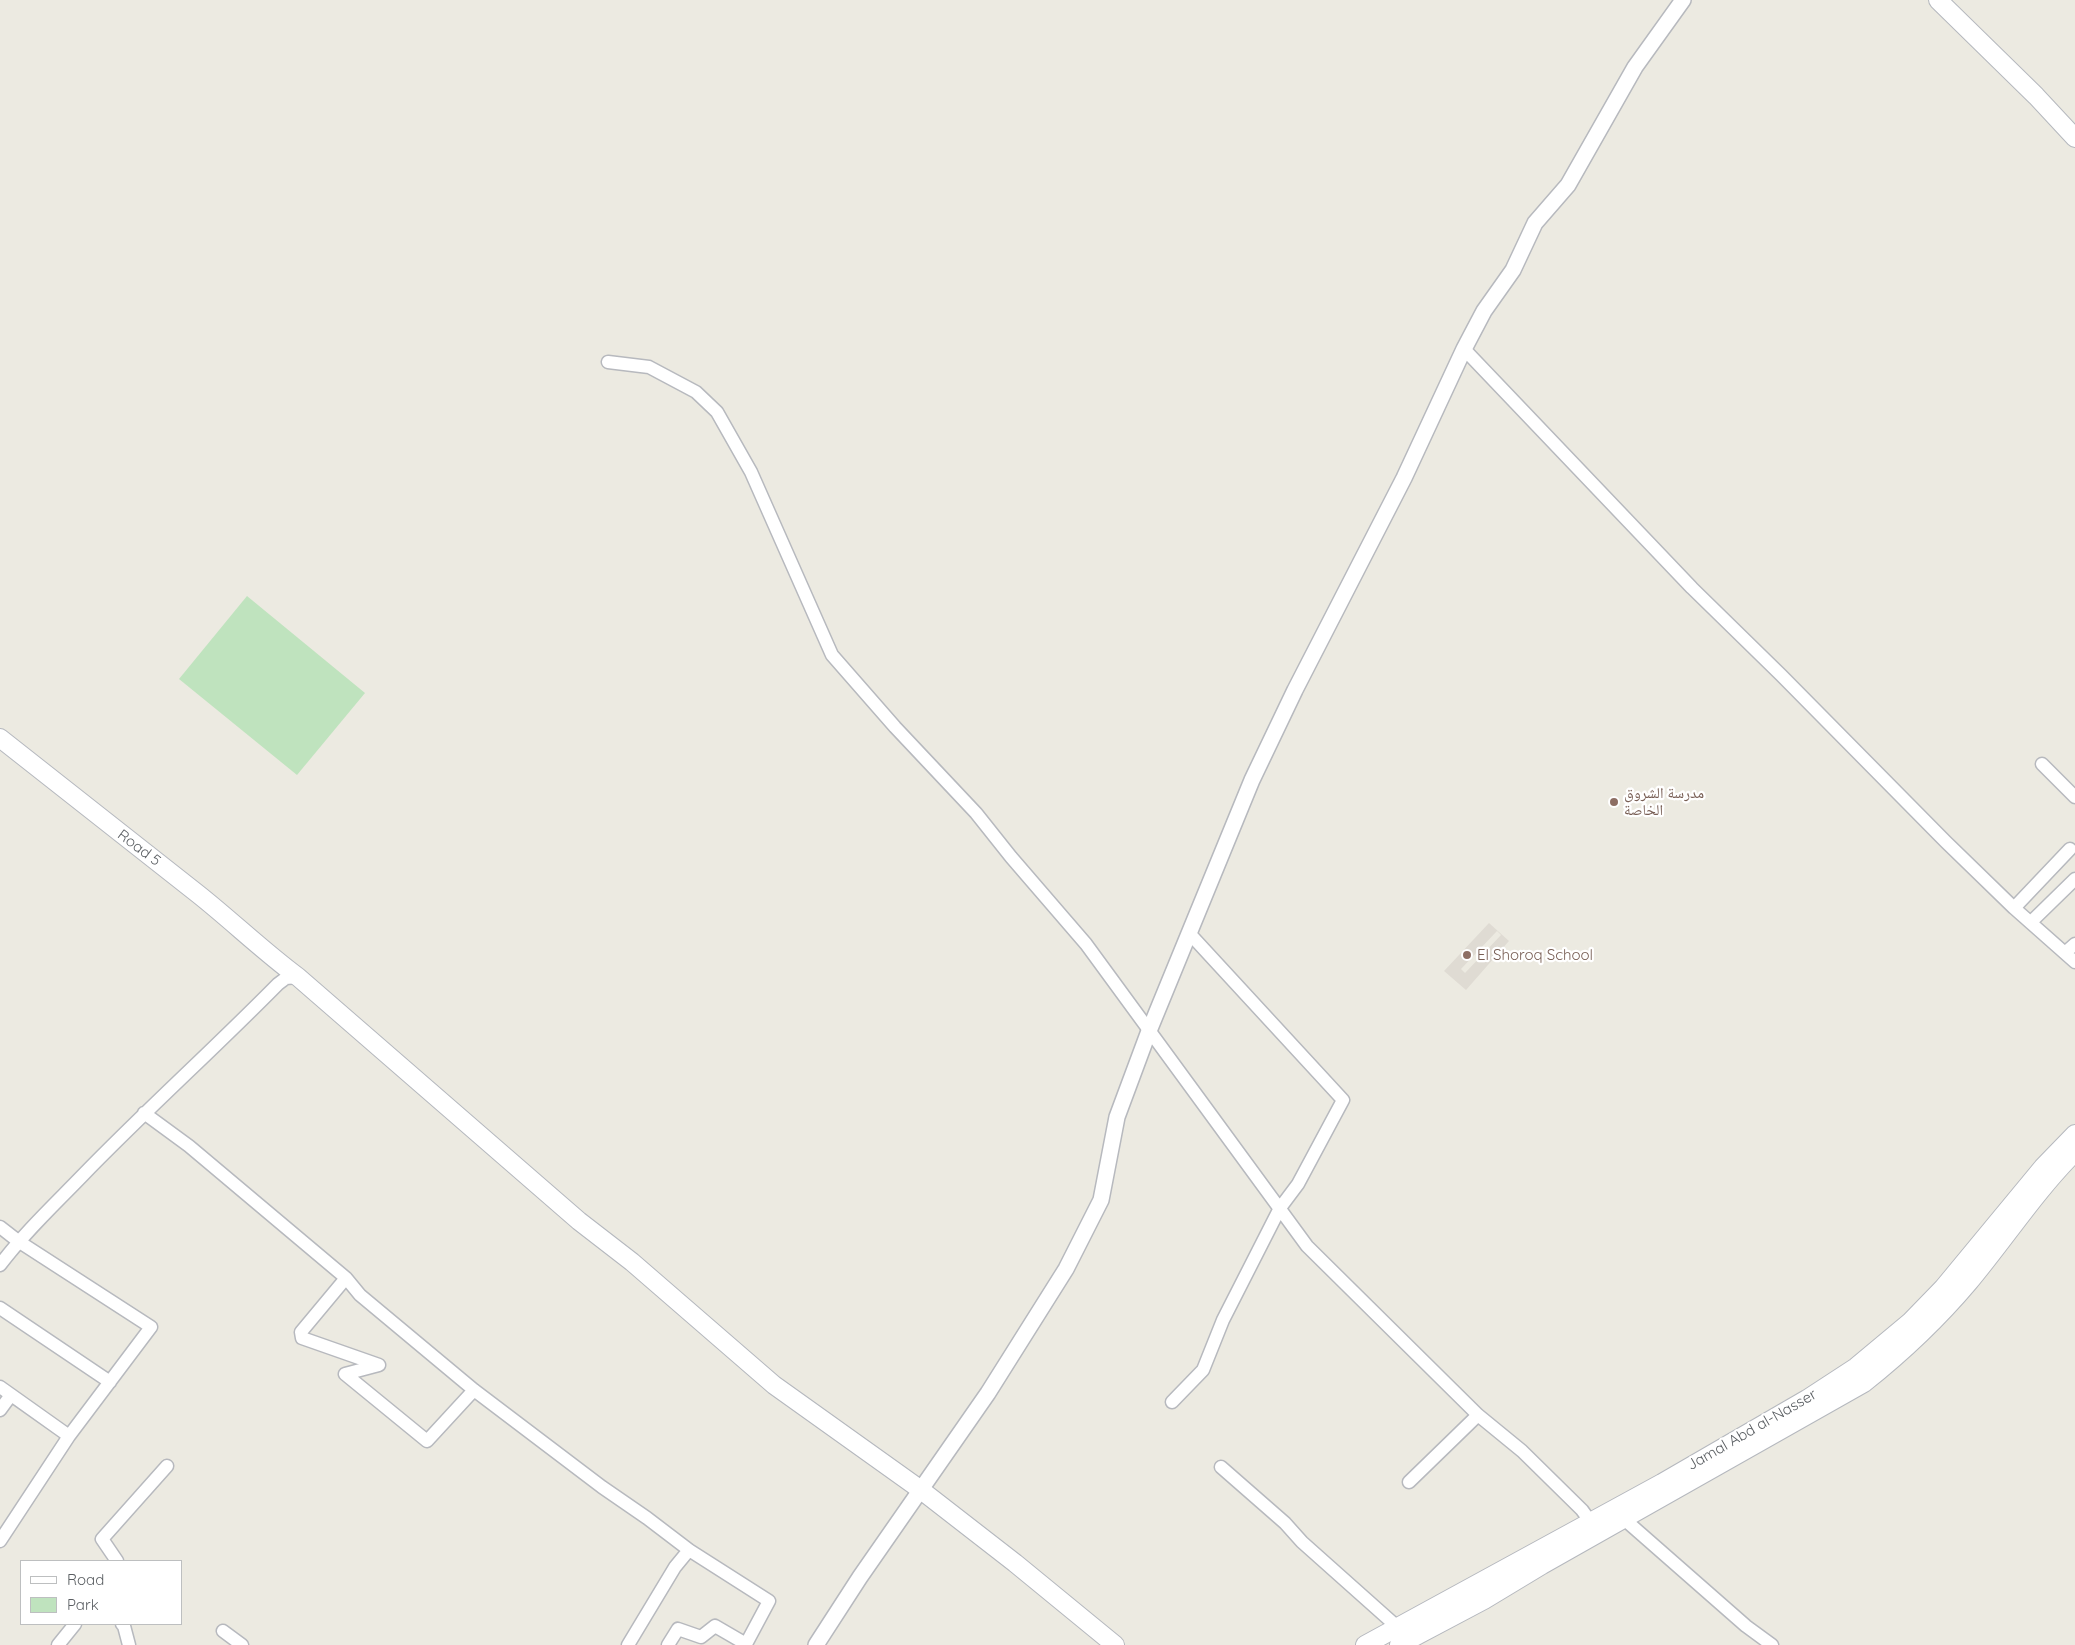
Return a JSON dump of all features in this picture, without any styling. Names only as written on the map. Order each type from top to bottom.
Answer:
[{"type":"main road","points":[[1938,0],[2036,96],[2075,138]]},
{"type":"main road","name":"Road 5","points":[[0,738],[199,895],[276,961],[298,977],[579,1221],[632,1262],[774,1385],[921,1490],[1016,1563],[1115,1645]]},
{"type":"main road","name":"Jamal Abd al-Nasser","points":[[1404,1642],[1484,1600],[1595,1528],[1807,1399],[1856,1367],[1910,1322],[1943,1288],[2043,1166],[2075,1134]]},
{"type":"main road","name":"Jamal Abd al-Nasser","points":[[1365,1645],[1397,1626],[1595,1528],[1624,1519],[1864,1383],[1904,1352],[1936,1319],[1970,1281],[2021,1214],[2075,1152]]},
{"type":"street","points":[[816,1645],[860,1577],[988,1393],[1066,1270],[1101,1200],[1116,1117],[1149,1031],[1252,780],[1369,544],[1404,478],[1464,349],[1484,311],[1513,270],[1535,223],[1568,184],[1635,67],[1683,0]]},
{"type":"street","points":[[1464,349],[1686,581],[2014,908],[2031,922],[2070,948],[2075,962]]},
{"type":"street","points":[[608,362],[649,367],[696,392],[717,412],[751,472],[832,655],[895,727],[976,813],[1010,857],[1086,944],[1307,1246],[1478,1415],[1522,1451],[1582,1510],[1595,1528]]},
{"type":"street","points":[[2042,764],[2075,797]]},
{"type":"street","points":[[2014,908],[2070,849]]},
{"type":"street","points":[[2031,922],[2075,879]]},
{"type":"street","points":[[1172,1402],[1203,1370],[1223,1320],[1280,1208],[1298,1184],[1343,1100],[1190,934]]},
{"type":"street","points":[[0,1265],[18,1241],[144,1114],[212,1051],[278,984],[286,978],[298,977]]},
{"type":"street","points":[[144,1114],[189,1146],[346,1278],[360,1295],[474,1390],[608,1492],[647,1518],[689,1550],[769,1601],[746,1644],[715,1626],[701,1637],[678,1629],[668,1645]]},
{"type":"street","points":[[0,1227],[18,1241],[151,1327],[69,1436],[0,1542]]},
{"type":"street","points":[[346,1278],[301,1332],[302,1338],[379,1364],[345,1374],[427,1440],[474,1390]]},
{"type":"street","points":[[0,1308],[110,1382]]},
{"type":"street","points":[[0,1387],[69,1436]]},
{"type":"street","points":[[0,1410],[11,1395]]},
{"type":"street","points":[[1409,1482],[1478,1415]]},
{"type":"street","points":[[116,1560],[102,1539],[166,1466]]},
{"type":"street","points":[[1220,1467],[1285,1522],[1302,1542],[1397,1626],[1404,1642]]},
{"type":"street","points":[[1624,1519],[1746,1626],[1772,1645]]},
{"type":"street","points":[[628,1645],[689,1550]]},
{"type":"street","points":[[58,1645],[74,1625]]},
{"type":"street","points":[[123,1625],[129,1645]]},
{"type":"street","points":[[223,1631],[242,1645]]},
{"type":"shaded area","name":"El Shoroq School","points":[[1489,923],[1509,941],[1466,990],[1444,971]],"holes":[[[1497,931],[1501,935],[1465,973],[1461,969]]]},
{"type":"green space","points":[[247,596],[365,693],[297,775],[179,679]]},
{"type":"place","name":"مدرسة الشروق الخاصة","points":[[1614,802]]},
{"type":"place","name":"El Shoroq School","points":[[1467,955]]}]
